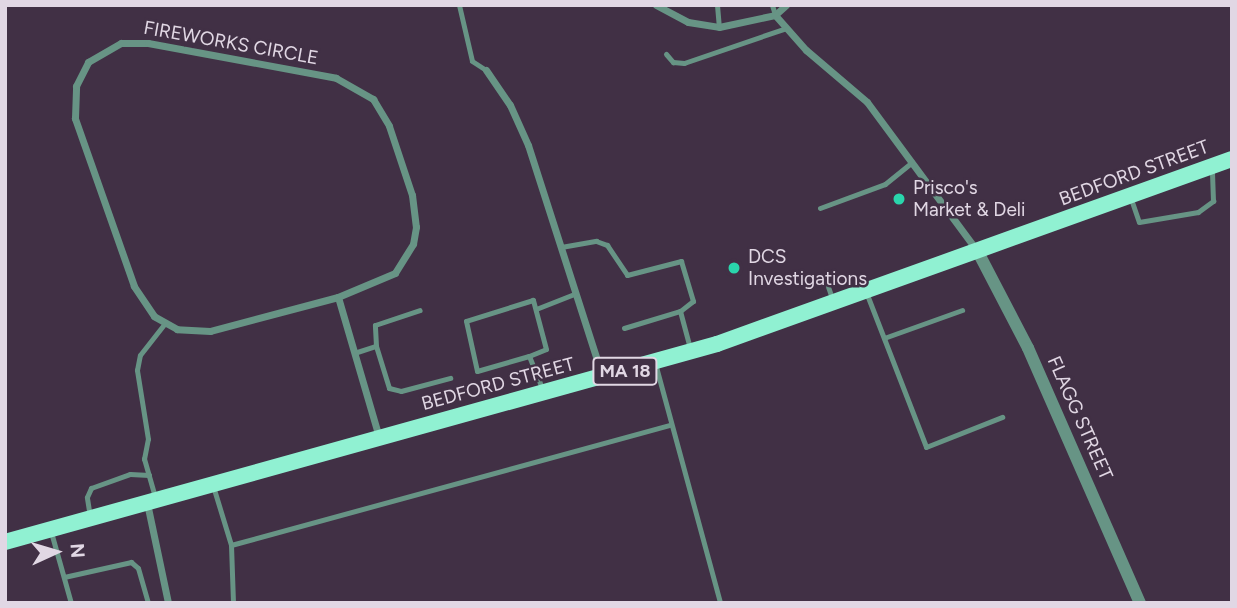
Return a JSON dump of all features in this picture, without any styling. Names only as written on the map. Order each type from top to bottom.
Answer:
[{"type":"main road","name":"BEDFORD STREET","points":[[5,542],[691,352],[834,304],[1232,159]]},
{"type":"street","points":[[656,5],[688,22],[719,27],[775,15],[786,5]]},
{"type":"street","points":[[775,15],[867,102],[978,252]]},
{"type":"street","name":"FIREWORKS CIRCLE","points":[[121,43],[148,43],[336,78],[373,99],[389,126],[412,195],[414,244],[394,273],[338,296],[210,331],[177,329],[154,316],[134,286],[75,118],[80,74],[99,53],[121,43]]},
{"type":"street","points":[[486,70],[510,104],[528,145],[603,377]]},
{"type":"street","name":"FLAGG STREET","points":[[978,252],[1028,348],[1140,603]]},
{"type":"street","points":[[338,296],[379,438]]},
{"type":"street","points":[[152,501],[168,603]]},
{"type":"lane","points":[[459,5],[472,61],[486,70]]},
{"type":"lane","points":[[717,5],[719,27]]},
{"type":"lane","points":[[772,5],[775,15]]},
{"type":"lane","points":[[666,54],[673,62],[684,63],[786,28]]},
{"type":"lane","points":[[820,208],[885,184],[912,162]]},
{"type":"lane","points":[[1130,196],[1139,222],[1198,212],[1213,201],[1212,166]]},
{"type":"lane","points":[[561,247],[596,241],[607,245],[627,275],[681,261],[693,301],[680,311],[624,328]]},
{"type":"lane","points":[[824,275],[834,304]]},
{"type":"lane","points":[[866,292],[926,447],[1002,417]]},
{"type":"lane","points":[[536,309],[574,294]]},
{"type":"lane","points":[[533,300],[546,349],[529,356],[477,371],[466,321],[533,300]]},
{"type":"lane","points":[[420,310],[374,324],[376,346],[389,388],[401,391],[450,378]]},
{"type":"lane","points":[[884,338],[962,310]]},
{"type":"lane","points":[[680,311],[691,352]]},
{"type":"lane","points":[[152,501],[137,370],[140,355],[165,323]]},
{"type":"lane","points":[[354,353],[376,346]]},
{"type":"lane","points":[[529,356],[544,393]]},
{"type":"lane","points":[[655,363],[720,603]]},
{"type":"lane","points":[[232,545],[671,425]]},
{"type":"lane","points":[[90,519],[87,496],[91,488],[130,474],[149,475]]},
{"type":"lane","points":[[212,484],[232,545],[233,603]]},
{"type":"lane","points":[[50,530],[71,603]]},
{"type":"lane","points":[[64,577],[131,562],[138,568],[148,603]]},
{"type":"place","name":"Prisco's Market & Deli","points":[[899,199]]},
{"type":"place","name":"DCS Investigations","points":[[734,268]]}]
